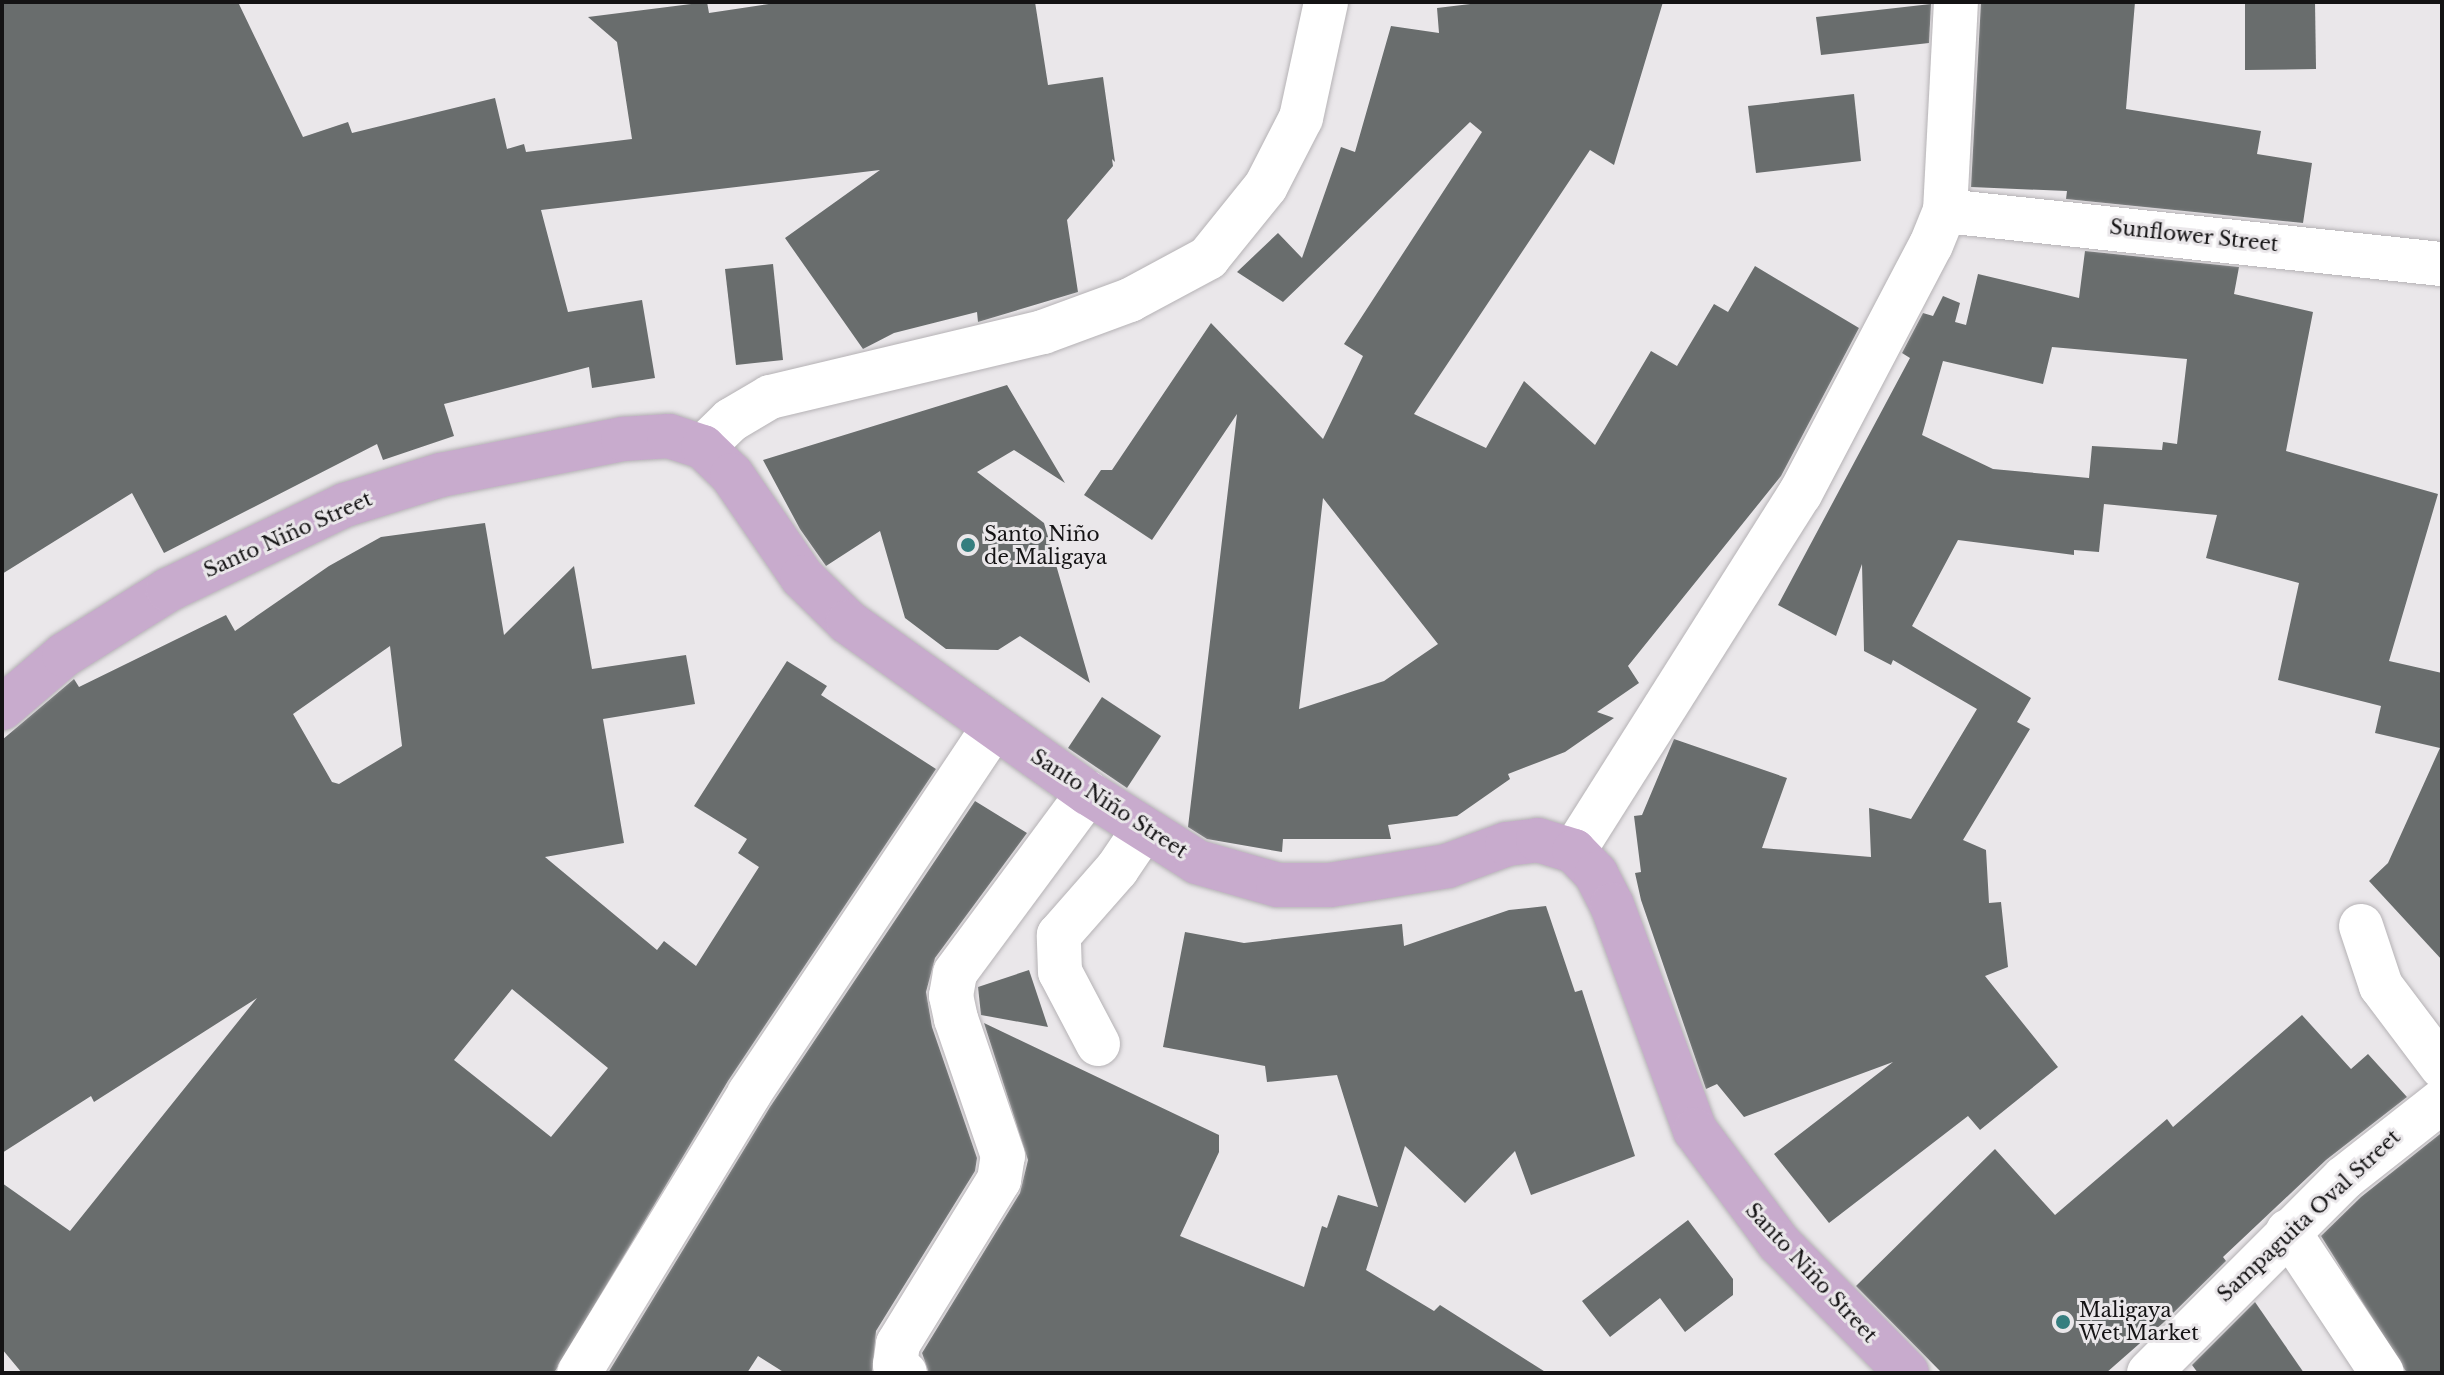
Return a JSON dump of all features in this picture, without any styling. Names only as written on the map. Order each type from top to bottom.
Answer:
[{"type":"main road","name":"Santo Niño Street","points":[[2,708],[64,655],[168,590],[345,505],[441,475],[623,439],[669,436],[703,447],[732,475],[802,577],[848,622],[1088,793],[1197,862],[1278,885],[1392,878],[1538,840],[1574,851],[1596,874],[1612,905],[1695,1130],[1779,1243],[1907,1373]]},
{"type":"street","points":[[703,447],[731,420],[770,397],[1043,332],[1130,300],[1208,258],[1266,186],[1301,118],[1326,2]]},
{"type":"street","points":[[1574,851],[1800,494],[1945,211],[1956,2]]},
{"type":"street","name":"Sunflower Street","points":[[1945,211],[2442,264]]},
{"type":"street","points":[[579,1373],[757,1081],[994,727]]},
{"type":"street","points":[[905,1373],[895,1365],[898,1344],[999,1180],[1003,1156],[956,1019],[951,996],[955,973],[1088,793]]},
{"type":"street","points":[[1098,1044],[1060,972],[1059,935],[1117,869],[1144,829]]},
{"type":"street","points":[[2361,926],[2381,986],[2442,1067]]},
{"type":"street","name":"Sampaguita Oval Street","points":[[2149,1373],[2288,1231],[2402,1128],[2442,1101]]},
{"type":"street","points":[[2288,1231],[2382,1373]]},
{"type":"building","points":[[2,2],[238,2],[303,137],[348,122],[352,133],[495,98],[507,149],[524,144],[526,152],[632,139],[617,42],[588,17],[707,2],[709,13],[782,2],[1035,2],[1048,85],[1103,77],[1115,162],[1112,159],[1113,166],[1067,220],[1078,292],[978,322],[977,312],[894,333],[863,349],[785,238],[880,170],[541,210],[568,312],[642,300],[655,378],[592,388],[589,367],[444,404],[454,436],[383,460],[377,444],[164,553],[132,493],[2,574]]},
{"type":"building","points":[[1487,2],[1663,2],[1614,165],[1590,150],[1414,414],[1486,448],[1524,381],[1595,445],[1651,351],[1677,366],[1714,304],[1728,312],[1755,266],[1859,328],[1781,476],[1628,666],[1639,683],[1597,712],[1614,718],[1565,752],[1508,774],[1510,779],[1457,816],[1388,825],[1391,839],[1283,839],[1282,852],[1207,839],[1188,827],[1237,414],[1152,540],[1084,495],[1101,470],[1112,470],[1211,323],[1323,439],[1363,356],[1344,344],[1482,132],[1470,122],[1283,302],[1237,272],[1278,233],[1302,258],[1341,147],[1355,152],[1391,26],[1439,33],[1437,8]],"holes":[[[1323,498],[1438,644],[1384,681],[1299,709]]]},
{"type":"building","points":[[1981,2],[2135,2],[2126,109],[2261,131],[2257,154],[2312,163],[2303,223],[2066,199],[2067,191],[1971,187]]},
{"type":"building","points":[[2245,2],[2315,2],[2316,69],[2245,70]]},
{"type":"building","points":[[1931,4],[1929,43],[1821,55],[1816,17]]},
{"type":"building","points":[[1854,94],[1861,161],[1756,173],[1748,106]]},
{"type":"building","points":[[2085,251],[2239,267],[2234,294],[2313,312],[2286,451],[2438,494],[2389,661],[2442,673],[2442,960],[2369,881],[2388,863],[2440,748],[2375,733],[2381,706],[2278,680],[2299,583],[2206,558],[2217,515],[2104,504],[2099,552],[2074,550],[2074,555],[1958,540],[1912,626],[2031,698],[2017,722],[2030,729],[1963,840],[1986,850],[1989,903],[2001,902],[2008,967],[1985,976],[2058,1067],[1980,1130],[1968,1116],[1829,1223],[1774,1154],[1893,1062],[1744,1117],[1717,1084],[1706,1089],[1641,900],[1635,873],[1641,872],[1634,816],[1642,815],[1674,739],[1787,778],[1762,848],[1871,857],[1869,808],[1911,819],[1977,709],[1893,660],[1891,665],[1864,651],[1862,564],[1836,636],[1778,605],[1910,358],[1902,353],[1923,313],[1933,316],[1943,296],[1960,303],[1955,322],[1966,325],[1978,274],[2079,298]],"holes":[[[2052,347],[2187,359],[2177,444],[2163,442],[2162,450],[2092,446],[2089,478],[1993,469],[1922,435],[1943,361],[2043,384]]]},
{"type":"building","points":[[773,264],[783,360],[736,365],[725,269]]},
{"type":"building","points":[[1007,385],[1065,483],[1014,450],[977,472],[1044,523],[1090,683],[1020,636],[998,650],[946,649],[905,618],[880,531],[826,566],[800,529],[763,460]]},
{"type":"building","points":[[485,523],[504,635],[574,566],[592,669],[686,655],[695,704],[603,719],[624,843],[545,857],[657,950],[664,941],[696,966],[759,867],[738,853],[747,839],[694,806],[787,661],[827,686],[821,695],[936,769],[728,1081],[554,1373],[22,1373],[2,1349],[2,1183],[70,1231],[257,998],[94,1102],[91,1096],[2,1153],[2,740],[74,679],[79,687],[226,615],[235,631],[329,566],[381,537]],"holes":[[[390,646],[402,746],[339,784],[332,782],[293,714]],[[512,989],[608,1068],[551,1137],[454,1060]]]},
{"type":"building","points":[[1102,697],[1161,736],[1127,788],[1068,748]]},
{"type":"building","points":[[975,801],[1027,833],[935,958],[926,992],[932,1027],[977,1158],[975,1171],[876,1331],[872,1373],[785,1373],[758,1356],[747,1373],[608,1373],[770,1107]]},
{"type":"building","points":[[1546,906],[1575,992],[1582,990],[1635,1156],[1531,1195],[1515,1151],[1465,1203],[1405,1146],[1366,1270],[1434,1311],[1440,1305],[1547,1373],[929,1373],[922,1353],[1020,1193],[1028,1160],[984,1023],[1219,1135],[1219,1152],[1180,1236],[1304,1287],[1322,1226],[1327,1228],[1338,1195],[1378,1207],[1337,1075],[1267,1082],[1265,1066],[1163,1047],[1185,932],[1244,943],[1402,924],[1404,946],[1509,910]]},
{"type":"building","points":[[1029,970],[1048,1027],[981,1015],[978,987]]},
{"type":"building","points":[[2302,1015],[2351,1069],[2368,1054],[2407,1097],[2326,1160],[2223,1257],[2226,1261],[2163,1323],[2106,1373],[1942,1373],[1856,1286],[1995,1149],[2055,1215],[2167,1119],[2173,1127]]},
{"type":"building","points":[[2440,1134],[2442,1373],[2407,1373],[2321,1236],[2361,1197]]},
{"type":"building","points":[[1688,1220],[1733,1279],[1733,1295],[1685,1332],[1660,1298],[1610,1337],[1582,1301]]},
{"type":"building","points":[[2255,1302],[2304,1373],[2198,1373],[2192,1365]]},
{"type":"place","name":"Santo Niño de Maligaya","points":[[968,545]]},
{"type":"place","name":"Maligaya Wet Market","points":[[2063,1322]]}]
